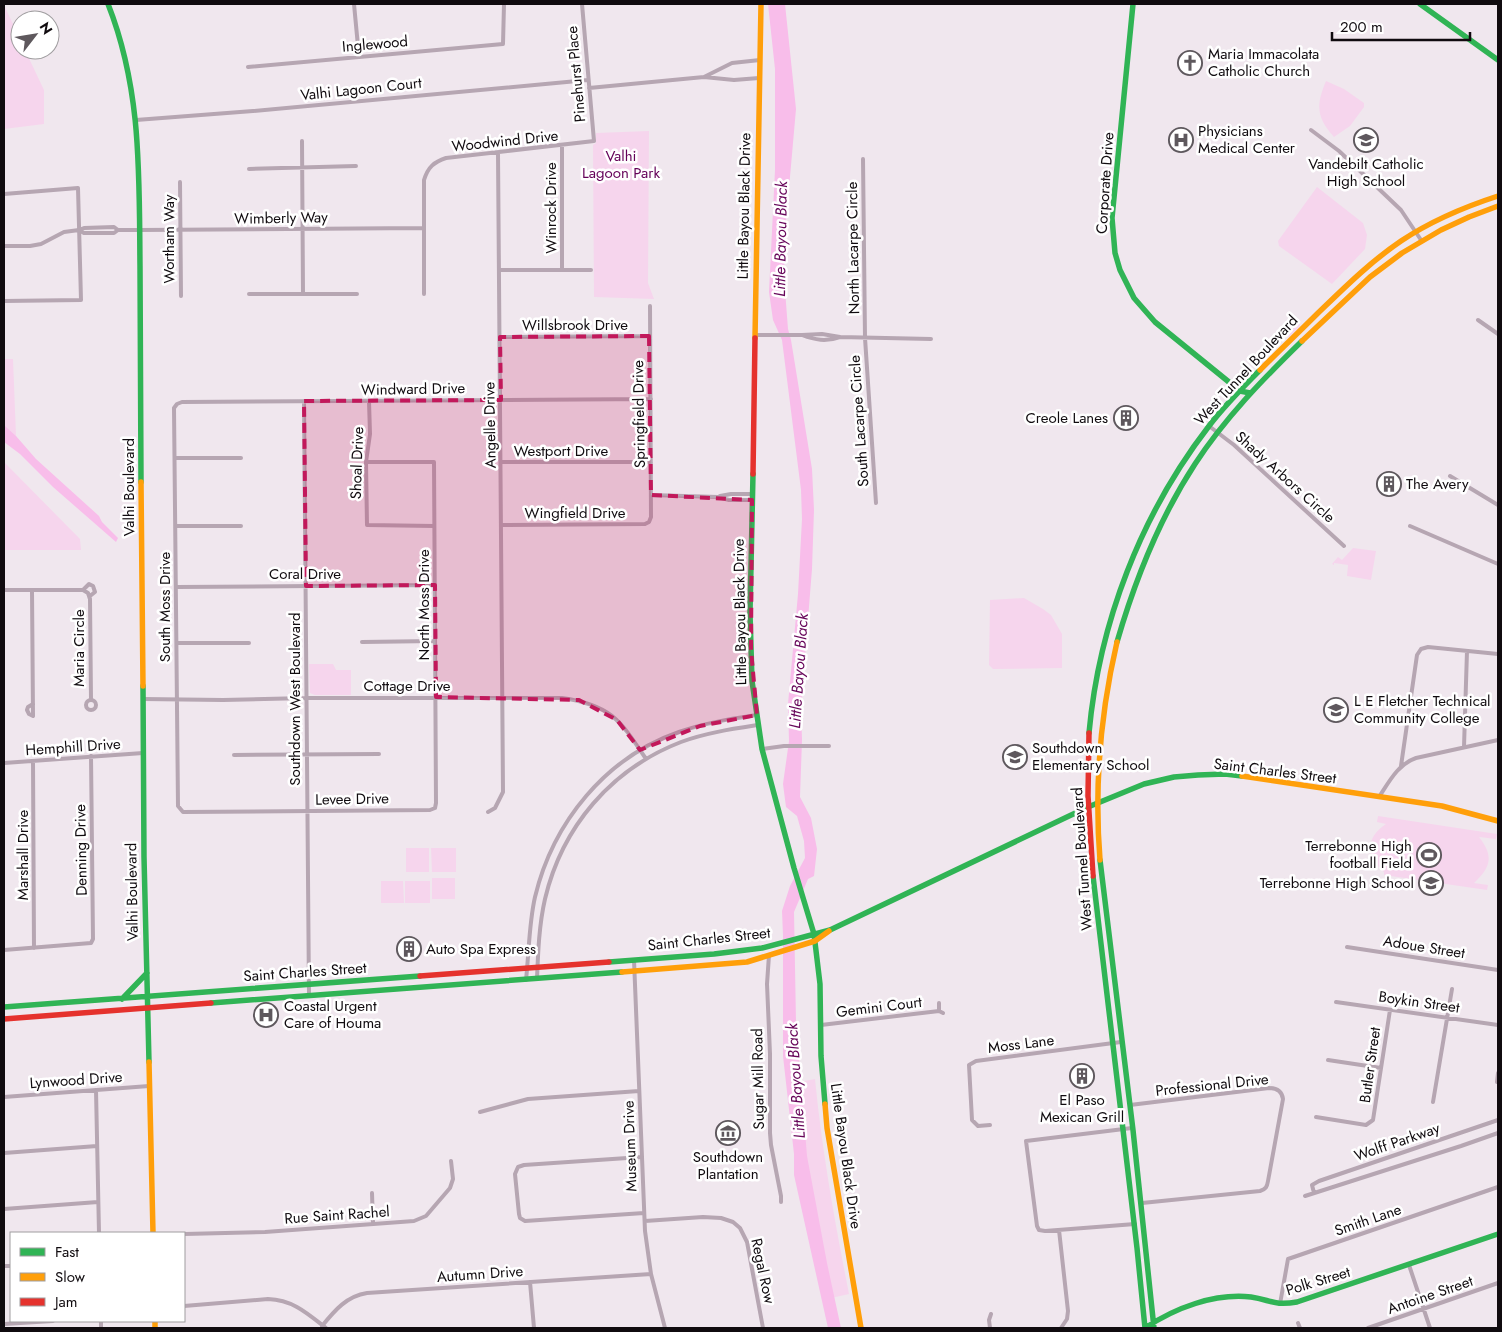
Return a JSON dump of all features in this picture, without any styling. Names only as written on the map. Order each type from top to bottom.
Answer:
[{"type":"street","name":"Valhi Boulevard","points":[[108,4],[126,54],[133,90],[139,154],[144,856],[153,1232]]},
{"type":"street","points":[[354,4],[359,57]]},
{"type":"street","name":"Inglewood","points":[[248,67],[503,44],[504,4]]},
{"type":"street","name":"Pinehurst Place","points":[[582,4],[594,141]]},
{"type":"street","name":"Little Bayou Black Drive","points":[[761,4],[750,650],[762,749],[814,934],[820,984],[821,1056],[827,1128],[861,1328]]},
{"type":"street","name":"Corporate Drive","points":[[1133,4],[1112,218],[1115,253],[1125,282],[1154,322],[1240,391],[1250,393]]},
{"type":"street","points":[[1420,4],[1498,60]]},
{"type":"street","points":[[704,77],[732,63],[760,60]]},
{"type":"street","points":[[589,88],[704,77],[734,80],[759,78]]},
{"type":"street","name":"Valhi Lagoon Court","points":[[136,120],[588,80]]},
{"type":"street","points":[[1311,130],[1339,151],[1401,210],[1421,240]]},
{"type":"street","points":[[302,141],[303,293]]},
{"type":"street","name":"Woodwind Drive","points":[[424,294],[424,180],[427,170],[436,162],[446,158],[594,141]]},
{"type":"street","name":"Winrock Drive","points":[[562,146],[562,270]]},
{"type":"street","name":"Angelle Drive","points":[[488,812],[494,808],[503,792],[498,153]]},
{"type":"street","name":"North Lacarpe Circle","points":[[863,159],[865,338]]},
{"type":"street","points":[[249,169],[356,166]]},
{"type":"street","name":"Wortham Way","points":[[180,182],[181,296]]},
{"type":"street","points":[[4,194],[78,188],[80,300],[4,301]]},
{"type":"street","name":"West Tunnel Boulevard","points":[[1145,1328],[1124,1129],[1091,862],[1088,807],[1090,731],[1094,697],[1107,634],[1116,603],[1135,556],[1161,501],[1190,452],[1240,391],[1306,325],[1387,251],[1443,217],[1498,196]]},
{"type":"street","name":"West Tunnel Boulevard","points":[[1154,1325],[1142,1203],[1121,1042],[1098,834],[1098,757],[1105,694],[1112,657],[1129,597],[1145,557],[1191,470],[1218,432],[1250,393],[1366,280],[1388,262],[1421,240],[1450,225],[1481,211],[1498,206]]},
{"type":"street","name":"Wimberly Way","points":[[79,230],[84,233],[114,233],[118,230],[423,228]]},
{"type":"street","points":[[4,246],[41,244],[64,232],[79,230]]},
{"type":"street","points":[[500,270],[591,270]]},
{"type":"street","points":[[249,294],[357,294]]},
{"type":"street","name":"Springfield Drive","points":[[648,522],[651,518],[650,306]]},
{"type":"street","points":[[1478,320],[1498,334]]},
{"type":"street","points":[[1300,343],[1300,336],[1306,325]]},
{"type":"street","points":[[754,334],[802,335],[815,340],[840,337],[931,339]]},
{"type":"street","name":"Willsbrook Drive","points":[[500,337],[649,336]]},
{"type":"street","name":"South Lacarpe Circle","points":[[865,338],[876,503]]},
{"type":"street","name":"Windward Drive","points":[[177,404],[182,402],[650,400]]},
{"type":"street","name":"Southdown West Boulevard","points":[[304,401],[309,996]]},
{"type":"street","name":"Shoal Drive","points":[[369,401],[370,434],[366,462],[367,525],[434,526]]},
{"type":"street","name":"South Moss Drive","points":[[177,404],[174,408],[178,806],[180,810]]},
{"type":"street","name":"Shady Arbors Circle","points":[[1210,426],[1344,546]]},
{"type":"street","points":[[176,458],[241,458]]},
{"type":"street","name":"North Moss Drive","points":[[366,462],[434,462],[435,808]]},
{"type":"street","name":"Westport Drive","points":[[501,462],[651,462]]},
{"type":"street","points":[[1450,476],[1498,505]]},
{"type":"street","points":[[651,495],[718,497],[730,500],[752,497]]},
{"type":"street","name":"Wingfield Drive","points":[[502,525],[645,524],[648,522]]},
{"type":"street","points":[[176,526],[241,526]]},
{"type":"street","points":[[1410,526],[1498,564]]},
{"type":"street","name":"Maria Circle","points":[[90,596],[95,592],[94,586],[89,584],[83,590],[90,596],[91,700]]},
{"type":"street","name":"Coral Drive","points":[[176,587],[435,585]]},
{"type":"street","points":[[4,590],[83,590]]},
{"type":"street","points":[[32,590],[33,716]]},
{"type":"street","points":[[362,642],[435,641]]},
{"type":"street","points":[[177,643],[249,642]]},
{"type":"street","points":[[1401,766],[1417,655],[1419,652],[1428,647],[1498,654]]},
{"type":"street","points":[[1464,747],[1467,651]]},
{"type":"street","name":"Cottage Drive","points":[[143,699],[562,698],[591,704],[611,714],[646,758]]},
{"type":"street","points":[[526,980],[531,923],[543,869],[558,837],[574,811],[589,792],[612,771],[640,750],[667,737],[700,726],[757,714]]},
{"type":"street","points":[[536,979],[542,915],[553,873],[566,842],[582,816],[597,798],[620,777],[646,758],[665,748],[701,736],[758,725]]},
{"type":"street","points":[[1379,797],[1401,766],[1407,761],[1498,740]]},
{"type":"street","points":[[762,749],[784,746],[829,746]]},
{"type":"street","name":"Hemphill Drive","points":[[4,763],[143,753]]},
{"type":"street","points":[[234,755],[379,754]]},
{"type":"street","name":"Denning Drive","points":[[34,948],[91,943],[93,938],[91,756]]},
{"type":"street","name":"Marshall Drive","points":[[33,761],[34,948]]},
{"type":"street","name":"Saint Charles Street","points":[[4,1007],[634,960],[729,952],[801,941],[815,941],[830,930],[1097,802],[1158,780],[1198,774],[1225,774],[1442,806],[1498,821]]},
{"type":"street","name":"Levee Drive","points":[[180,810],[183,812],[430,810],[435,808]]},
{"type":"street","name":"Saint Charles Street","points":[[4,1019],[747,962],[782,952],[814,934],[830,930]]},
{"type":"street","name":"Adoue Street","points":[[1347,947],[1498,970]]},
{"type":"street","points":[[4,950],[34,948]]},
{"type":"street","name":"Sugar Mill Road","points":[[769,955],[767,984],[771,1139],[781,1202]]},
{"type":"street","name":"Museum Drive","points":[[634,960],[644,1213],[651,1274],[665,1328]]},
{"type":"street","points":[[122,999],[147,973]]},
{"type":"street","points":[[1434,1102],[1452,989]]},
{"type":"street","name":"Boykin Street","points":[[1336,1002],[1498,1026]]},
{"type":"street","name":"Gemini Court","points":[[821,1025],[941,1012],[939,1003]]},
{"type":"street","name":"Butler Street","points":[[1316,1117],[1366,1124],[1371,1122],[1374,1116],[1390,1010]]},
{"type":"street","name":"Moss Lane","points":[[990,1125],[978,1126],[972,1120],[969,1065],[976,1061],[1121,1042]]},
{"type":"street","points":[[1328,1060],[1381,1068]]},
{"type":"street","points":[[1497,1082],[1498,1073]]},
{"type":"street","name":"Lynwood Drive","points":[[4,1097],[150,1086]]},
{"type":"street","name":"Professional Drive","points":[[1130,1105],[1269,1088],[1278,1090],[1283,1099],[1267,1187],[1264,1190],[1260,1192],[1142,1203]]},
{"type":"street","points":[[96,1090],[99,1232]]},
{"type":"street","points":[[480,1112],[528,1099],[639,1091]]},
{"type":"street","name":"Wolff Parkway","points":[[1314,1193],[1312,1185],[1319,1181],[1498,1120]]},
{"type":"street","points":[[1132,1128],[1026,1141],[1039,1230],[1135,1224]]},
{"type":"street","points":[[1305,1196],[1498,1133]]},
{"type":"street","points":[[4,1153],[97,1146]]},
{"type":"street","points":[[642,1156],[520,1166],[516,1170],[516,1174],[519,1216],[525,1221],[644,1213]]},
{"type":"street","name":"Rue Saint Rachel","points":[[185,1234],[265,1232],[414,1221],[426,1216],[450,1188],[453,1179],[451,1161]]},
{"type":"street","name":"Smith Lane","points":[[1280,1304],[1288,1259],[1498,1187]]},
{"type":"street","points":[[372,1193],[373,1224]]},
{"type":"street","points":[[4,1209],[98,1202]]},
{"type":"street","name":"Regal Row","points":[[645,1221],[703,1217],[722,1218],[733,1222],[740,1228],[747,1242],[763,1328]]},
{"type":"street","points":[[1059,1230],[1068,1311],[1067,1318],[1061,1328]]},
{"type":"street","name":"Polk Street","points":[[1145,1328],[1201,1302],[1249,1297],[1280,1304],[1298,1302],[1498,1234]]},
{"type":"street","points":[[1409,1265],[1430,1328]]},
{"type":"street","name":"Autumn Drive","points":[[324,1327],[339,1306],[361,1294],[651,1274]]},
{"type":"street","points":[[530,1282],[534,1328]]},
{"type":"street","name":"Antoine Street","points":[[1368,1328],[1498,1283]]},
{"type":"street","points":[[185,1306],[268,1299],[282,1300],[297,1306],[324,1327]]},
{"type":"street","points":[[990,1328],[989,1320],[991,1314]]},
{"type":"street","points":[[4,1324],[37,1322]]},
{"type":"street","points":[[1298,1323],[1300,1328]]},
{"type":"highlighted area","points":[[649,336],[651,495],[752,500],[751,650],[757,715],[700,726],[640,750],[617,720],[579,700],[436,697],[435,585],[306,586],[304,401],[501,400],[500,337]]},
{"type":"green space","points":[[4,5],[10,18],[10,60],[30,60],[44,90],[44,124],[4,129]]},
{"type":"green space","points":[[1326,81],[1344,89],[1364,103],[1364,107],[1350,126],[1334,137],[1321,117],[1319,104]]},
{"type":"green space","name":"Valhi Lagoon Park","points":[[649,131],[648,283],[654,299],[594,297],[593,145],[596,143],[596,133]]},
{"type":"green space","points":[[1317,187],[1363,223],[1367,235],[1365,249],[1332,284],[1279,246],[1278,241]]},
{"type":"green space","points":[[1292,315],[1298,320],[1300,326],[1289,337],[1284,337],[1279,333]]},
{"type":"green space","points":[[4,359],[13,359],[16,436],[4,425]]},
{"type":"green space","points":[[4,462],[80,539],[81,550],[4,550]]},
{"type":"green space","points":[[1353,548],[1376,551],[1371,580],[1347,576],[1348,565],[1332,564],[1338,557],[1342,560]]},
{"type":"green space","points":[[1024,598],[1051,615],[1062,634],[1062,668],[993,669],[989,665],[990,600]]},
{"type":"green space","points":[[309,664],[333,664],[336,670],[351,670],[351,695],[315,695],[310,693]]},
{"type":"green space","points":[[1378,816],[1497,834],[1496,839],[1479,837],[1487,850],[1489,861],[1484,872],[1474,883],[1488,885],[1487,890],[1384,875],[1384,872],[1374,860],[1370,847],[1374,835],[1386,824],[1377,822]]},
{"type":"green space","points":[[406,848],[429,848],[429,872],[406,872]]},
{"type":"green space","points":[[431,848],[456,848],[456,872],[432,872]]},
{"type":"green space","points":[[432,878],[455,878],[455,899],[432,899]]},
{"type":"green space","points":[[381,881],[403,881],[404,903],[381,903]]},
{"type":"green space","points":[[405,881],[430,881],[430,903],[405,903]]},
{"type":"green space","points":[[815,1079],[829,1187],[849,1294],[831,1298],[807,1172],[799,1082]]},
{"type":"water","name":"Little Bayou Black","points":[[768,4],[785,4],[796,109],[786,222],[784,277],[788,329],[812,469],[814,510],[812,569],[801,707],[800,797],[811,818],[817,849],[814,876],[808,879],[794,912],[796,1022],[807,1156],[841,1328],[828,1328],[794,1175],[794,1154],[783,1056],[782,911],[790,886],[805,858],[804,841],[797,816],[786,807],[783,784],[789,741],[788,704],[798,594],[802,519],[801,490],[782,340],[773,320],[769,292],[775,170],[775,69]]},
{"type":"water","points":[[4,425],[36,459],[99,516],[102,522],[118,538],[116,542],[53,487],[20,454],[4,442]]},
{"type":"traffic: fast","points":[[108,4],[127,68],[136,133],[139,199],[141,482]]},
{"type":"traffic: fast","points":[[1133,4],[1112,218],[1115,253],[1120,270],[1134,298],[1155,322],[1240,391],[1250,393]]},
{"type":"traffic: fast","points":[[1420,4],[1498,60]]},
{"type":"traffic: fast","points":[[1117,642],[1149,550],[1182,485],[1207,447],[1232,415],[1259,384],[1302,341]]},
{"type":"traffic: fast","points":[[1089,733],[1102,651],[1127,571],[1144,533],[1163,496],[1209,426],[1260,370]]},
{"type":"traffic: fast","points":[[753,474],[750,613],[752,681],[762,749],[814,934],[820,984],[821,1056],[825,1104]]},
{"type":"traffic: fast","points":[[143,686],[144,857],[149,1062]]},
{"type":"traffic: fast","points":[[609,962],[714,954],[762,948],[830,930],[1088,807],[1144,784],[1174,777],[1198,775],[1225,774],[1242,776]]},
{"type":"traffic: fast","points":[[1100,860],[1133,1130],[1154,1328]]},
{"type":"traffic: fast","points":[[1093,876],[1145,1328]]},
{"type":"traffic: fast","points":[[211,1003],[622,972]]},
{"type":"traffic: fast","points":[[122,999],[147,973]]},
{"type":"traffic: fast","points":[[4,1007],[420,976]]},
{"type":"traffic: fast","points":[[1145,1328],[1182,1308],[1223,1297],[1237,1296],[1273,1302],[1297,1302],[1498,1234]]},
{"type":"traffic: slow","points":[[755,338],[761,4]]},
{"type":"traffic: slow","points":[[1260,370],[1347,285],[1390,249],[1436,221],[1498,196]]},
{"type":"traffic: slow","points":[[1302,341],[1370,277],[1402,253],[1441,230],[1498,206]]},
{"type":"traffic: slow","points":[[141,482],[143,686]]},
{"type":"traffic: slow","points":[[1100,860],[1098,832],[1100,750],[1106,696],[1117,642]]},
{"type":"traffic: slow","points":[[1242,776],[1442,806],[1498,821]]},
{"type":"traffic: slow","points":[[622,972],[747,962],[815,941],[829,931]]},
{"type":"traffic: slow","points":[[149,1062],[153,1232]]},
{"type":"traffic: slow","points":[[825,1104],[827,1128],[861,1328]]},
{"type":"traffic: slow","points":[[155,1322],[155,1328]]},
{"type":"traffic: jam","points":[[753,474],[755,338]]},
{"type":"traffic: jam","points":[[1089,733],[1088,796],[1093,876]]},
{"type":"traffic: jam","points":[[420,976],[609,962]]},
{"type":"traffic: jam","points":[[4,1019],[211,1003]]},
{"type":"place","name":"Maria Immacolata Catholic Church","points":[[1190,63]]},
{"type":"place","name":"Physicians Medical Center","points":[[1181,140]]},
{"type":"place","name":"Vandebilt Catholic High School","points":[[1366,140]]},
{"type":"place","name":"Creole Lanes","points":[[1126,418]]},
{"type":"place","name":"The Avery","points":[[1389,484]]},
{"type":"place","name":"L E Fletcher Technical Community College","points":[[1336,710]]},
{"type":"place","name":"Southdown Elementary School","points":[[1015,757]]},
{"type":"place","name":"Terrebonne High football Field","points":[[1429,855]]},
{"type":"place","name":"Terrebonne High School","points":[[1431,883]]},
{"type":"place","name":"Auto Spa Express","points":[[409,949]]},
{"type":"place","name":"Coastal Urgent Care of Houma","points":[[266,1015]]},
{"type":"place","name":"El Paso Mexican Grill","points":[[1082,1076]]},
{"type":"place","name":"Southdown Plantation","points":[[728,1133]]}]
